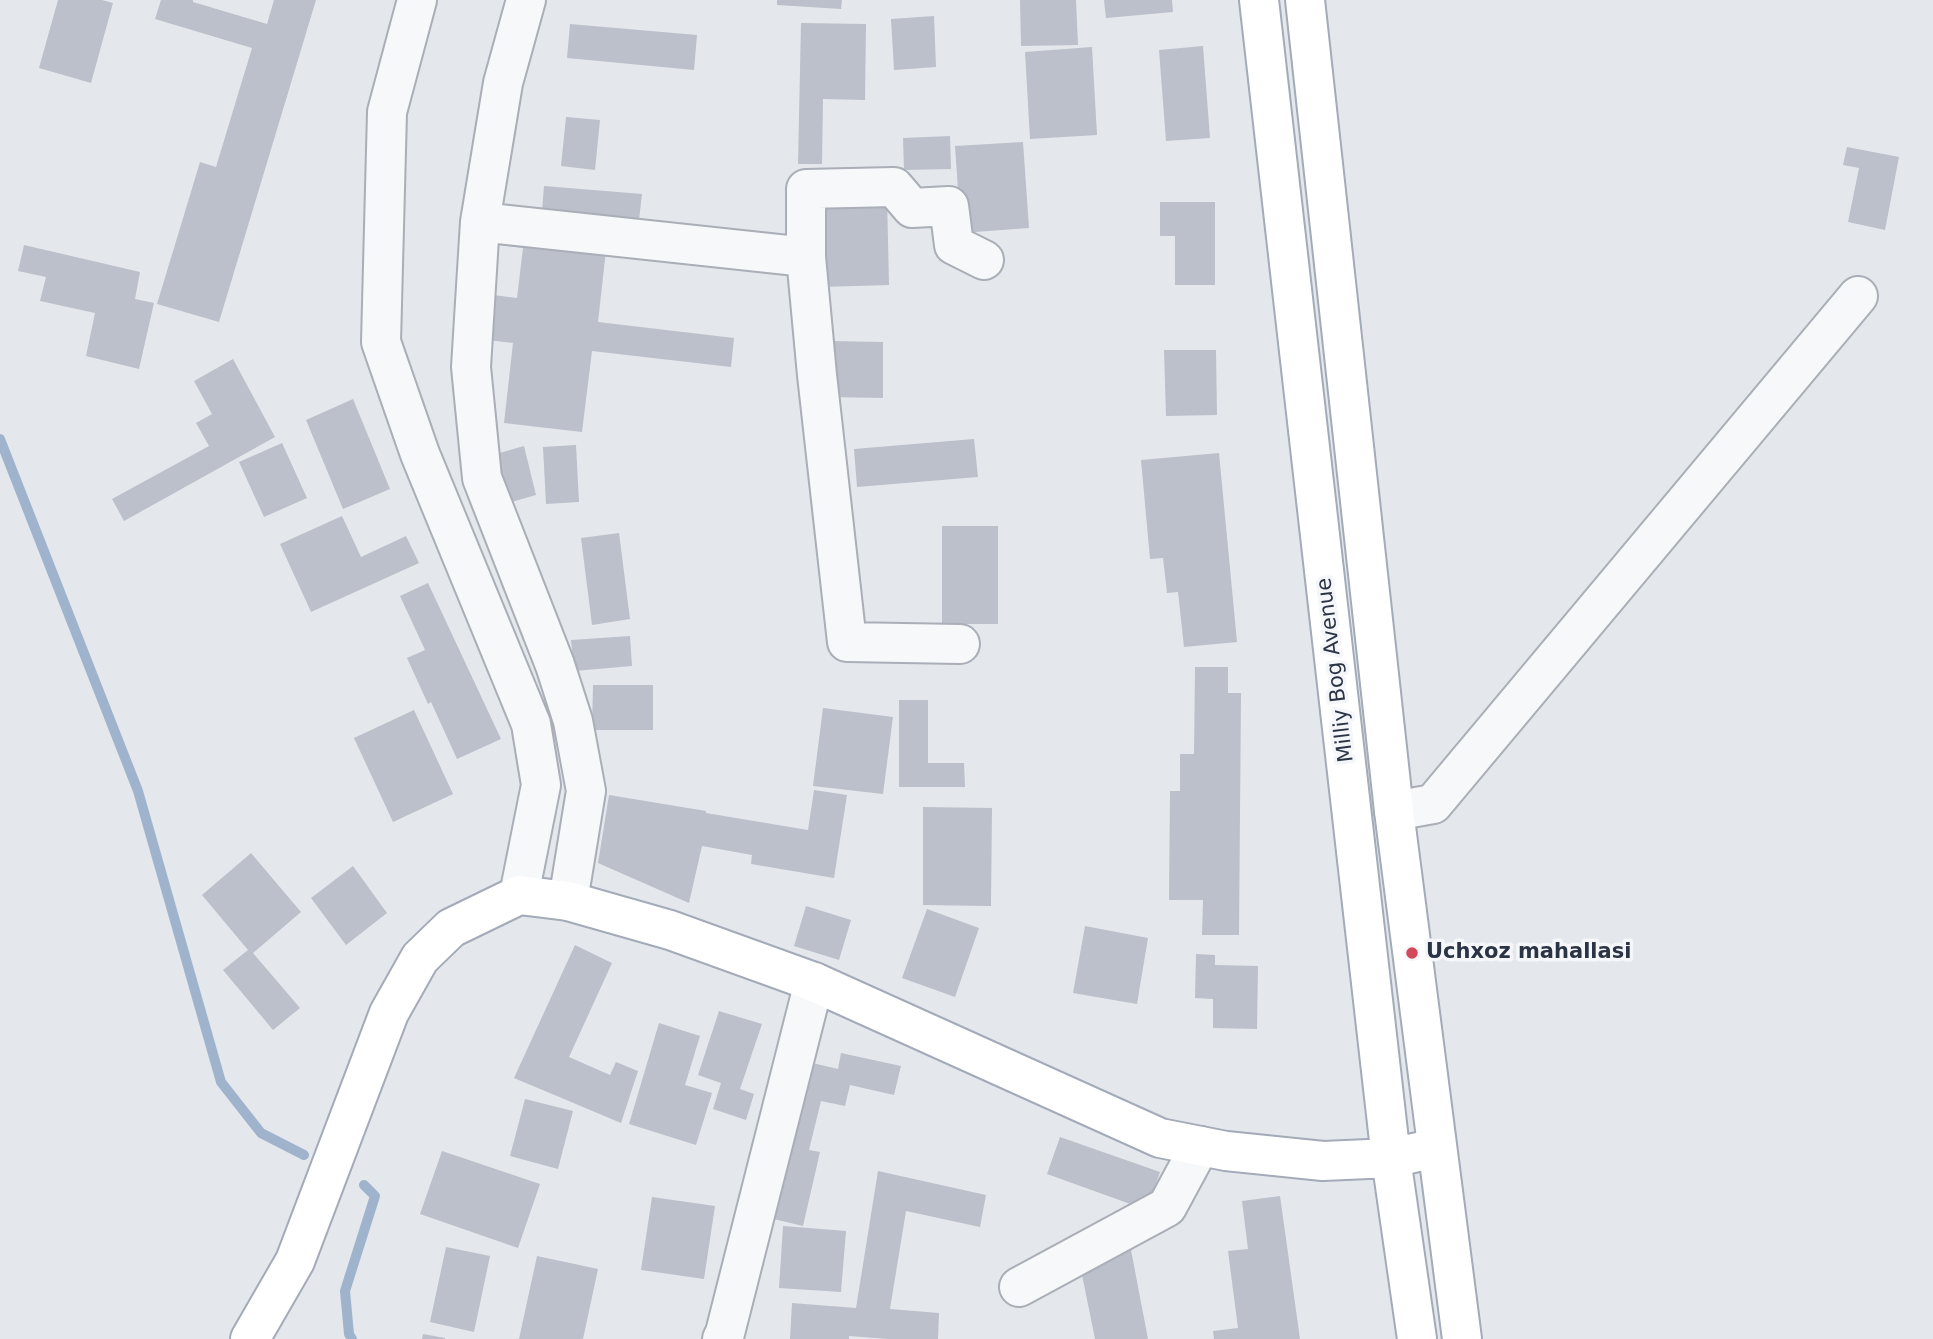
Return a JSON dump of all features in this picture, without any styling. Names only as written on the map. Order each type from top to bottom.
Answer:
[{"type":"main road","name":"Milliy Bog Avenue","points":[[1259,0],[1391,1158],[1417,1339]]},
{"type":"main road","name":"Milliy Bog Avenue","points":[[1305,0],[1394,811],[1461,1339]]},
{"type":"main road","points":[[1278,165],[1322,160]]},
{"type":"main road","points":[[1306,408],[1349,401]]},
{"type":"main road","points":[[256,1337],[295,1261],[389,1013],[420,958],[451,928],[519,895],[568,901],[670,930],[814,982],[1160,1138],[1226,1151],[1323,1161],[1391,1158],[1436,1149]]},
{"type":"street","points":[[417,0],[387,111],[381,342],[420,454],[531,724],[541,785],[519,895]]},
{"type":"street","points":[[526,0],[503,83],[480,222],[471,367],[482,478],[555,666],[573,721],[586,791],[568,901]]},
{"type":"street","points":[[960,644],[848,642],[806,257],[806,189],[894,187],[912,208],[949,206],[954,245],[984,260]]},
{"type":"street","points":[[480,222],[806,257]]},
{"type":"street","points":[[1394,811],[1433,804],[1858,296]]},
{"type":"street","points":[[722,1339],[814,982]]},
{"type":"street","points":[[1018,1287],[1167,1207],[1200,1146]]},
{"type":"building","points":[[58,0],[102,0],[113,3],[91,83],[39,68]]},
{"type":"building","points":[[161,0],[193,0],[267,24],[274,0],[316,0],[219,322],[157,304],[200,162],[216,167],[252,48],[155,19]]},
{"type":"building","points":[[777,0],[842,0],[841,9],[777,5]]},
{"type":"building","points":[[1020,0],[1076,0],[1078,45],[1021,46]]},
{"type":"building","points":[[1104,0],[1172,0],[1173,12],[1106,18]]},
{"type":"building","points":[[934,16],[936,67],[894,70],[891,19]]},
{"type":"building","points":[[801,23],[866,24],[865,100],[823,99],[822,164],[798,164]]},
{"type":"building","points":[[570,24],[697,35],[694,70],[567,58]]},
{"type":"building","points":[[1203,46],[1210,138],[1166,141],[1159,50]]},
{"type":"building","points":[[1092,47],[1097,135],[1030,139],[1025,52]]},
{"type":"building","points":[[566,117],[600,120],[595,170],[561,166]]},
{"type":"building","points":[[950,136],[951,169],[904,170],[903,138]]},
{"type":"building","points":[[1023,142],[1029,228],[961,233],[955,146]]},
{"type":"building","points":[[1847,147],[1899,157],[1885,230],[1848,222],[1859,168],[1843,165]]},
{"type":"building","points":[[544,186],[642,194],[639,220],[542,211]]},
{"type":"building","points":[[887,196],[889,285],[821,287],[819,197]]},
{"type":"building","points":[[1160,202],[1215,202],[1215,285],[1175,285],[1175,236],[1160,236]]},
{"type":"building","points":[[607,241],[598,322],[734,338],[731,367],[592,351],[582,432],[504,423],[513,343],[479,339],[485,294],[517,298],[523,248],[484,243]]},
{"type":"building","points":[[24,245],[140,272],[135,299],[154,303],[139,369],[86,356],[95,313],[40,301],[46,277],[18,271]]},
{"type":"building","points":[[830,341],[883,342],[883,398],[830,397]]},
{"type":"building","points":[[1164,350],[1216,350],[1217,415],[1166,416]]},
{"type":"building","points":[[233,359],[275,437],[124,521],[112,499],[209,446],[196,423],[212,414],[194,381]]},
{"type":"building","points":[[353,399],[390,489],[343,509],[306,420]]},
{"type":"building","points":[[974,439],[978,477],[857,487],[854,449]]},
{"type":"building","points":[[282,443],[307,498],[264,517],[239,462]]},
{"type":"building","points":[[576,445],[579,502],[546,504],[543,447]]},
{"type":"building","points":[[524,446],[536,495],[508,503],[496,454]]},
{"type":"building","points":[[1219,453],[1237,642],[1184,647],[1178,592],[1167,593],[1163,558],[1150,559],[1141,460]]},
{"type":"building","points":[[342,516],[361,557],[406,536],[419,563],[311,612],[280,544]]},
{"type":"building","points":[[942,526],[998,526],[998,624],[942,624]]},
{"type":"building","points":[[619,533],[630,619],[592,625],[581,538]]},
{"type":"building","points":[[428,583],[501,739],[457,759],[407,658],[425,650],[400,596]]},
{"type":"building","points":[[630,636],[632,666],[574,671],[571,640]]},
{"type":"building","points":[[1195,667],[1228,667],[1228,693],[1241,693],[1239,935],[1202,935],[1203,900],[1169,900],[1170,791],[1180,791],[1180,754],[1194,754]]},
{"type":"building","points":[[593,685],[653,685],[653,730],[592,730]]},
{"type":"building","points":[[899,700],[928,700],[928,763],[964,763],[965,787],[899,787]]},
{"type":"building","points":[[823,708],[893,717],[883,794],[813,786]]},
{"type":"building","points":[[414,710],[453,794],[393,822],[354,738]]},
{"type":"building","points":[[814,790],[847,795],[834,878],[751,864],[752,855],[702,846],[689,903],[598,863],[609,795],[808,830]]},
{"type":"building","points":[[923,807],[992,808],[991,906],[923,905]]},
{"type":"building","points":[[251,853],[301,912],[253,953],[300,1008],[273,1030],[223,970],[248,950],[202,895]]},
{"type":"building","points":[[353,866],[387,913],[346,945],[311,898]]},
{"type":"building","points":[[806,906],[851,920],[839,960],[794,946]]},
{"type":"building","points":[[927,909],[979,928],[955,997],[902,978]]},
{"type":"building","points":[[1085,926],[1148,938],[1137,1004],[1073,993]]},
{"type":"building","points":[[575,945],[612,963],[569,1057],[610,1075],[616,1062],[638,1071],[621,1123],[514,1078]]},
{"type":"building","points":[[1196,954],[1215,955],[1215,965],[1258,966],[1257,1029],[1213,1028],[1213,999],[1195,998]]},
{"type":"building","points":[[719,1011],[762,1024],[740,1089],[754,1094],[746,1120],[713,1109],[721,1083],[698,1075]]},
{"type":"building","points":[[659,1023],[700,1036],[685,1085],[712,1093],[696,1145],[629,1124]]},
{"type":"building","points":[[841,1053],[901,1066],[894,1095],[850,1085],[845,1106],[821,1101],[809,1150],[820,1152],[803,1226],[761,1216],[804,1061],[838,1069]]},
{"type":"building","points":[[525,1099],[573,1111],[558,1169],[510,1156]]},
{"type":"building","points":[[1060,1137],[1160,1172],[1147,1210],[1047,1174]]},
{"type":"building","points":[[442,1151],[540,1184],[518,1248],[420,1214]]},
{"type":"building","points":[[878,1171],[986,1195],[980,1227],[906,1211],[890,1309],[939,1313],[938,1339],[849,1336],[849,1339],[790,1339],[792,1303],[856,1308]]},
{"type":"building","points":[[1280,1196],[1300,1339],[1214,1339],[1213,1331],[1238,1328],[1228,1251],[1248,1249],[1242,1201]]},
{"type":"building","points":[[652,1197],[715,1206],[704,1279],[641,1270]]},
{"type":"building","points":[[783,1226],[846,1231],[841,1292],[779,1288]]},
{"type":"building","points":[[446,1247],[490,1256],[474,1332],[430,1322]]},
{"type":"building","points":[[1131,1250],[1148,1339],[1095,1339],[1079,1260]]},
{"type":"building","points":[[537,1256],[598,1269],[583,1339],[519,1339]]},
{"type":"building","points":[[423,1334],[445,1338],[445,1339],[422,1339]]},
{"type":"waterway","points":[[0,439],[138,791],[221,1082],[261,1133],[304,1155]]},
{"type":"waterway","points":[[352,1339],[349,1334],[345,1291],[375,1196],[364,1185]]},
{"type":"place","name":"Uchxoz mahallasi","points":[[1412,953]]}]
